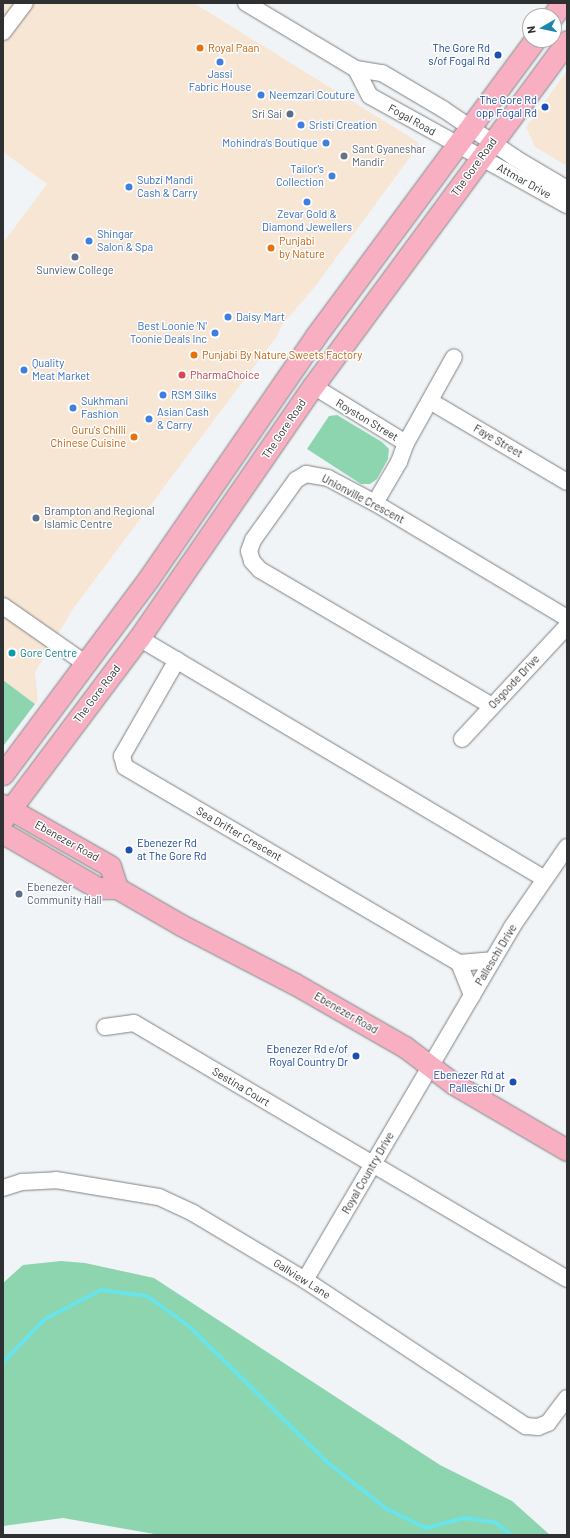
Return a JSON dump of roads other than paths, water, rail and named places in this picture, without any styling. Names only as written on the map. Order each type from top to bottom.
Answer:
[{"type":"main road","name":"The Gore Road","points":[[5,811],[139,638],[313,386],[567,41]]},
{"type":"main road","points":[[3,774],[149,578],[315,337],[529,48]]},
{"type":"main road","name":"Ebenezer Road","points":[[5,811],[110,866],[117,888]]},
{"type":"main road","name":"Ebenezer Road","points":[[3,833],[98,888],[117,888],[181,925],[296,984],[405,1047],[454,1084],[567,1150]]},
{"type":"street","points":[[3,32],[25,3]]},
{"type":"street","points":[[246,3],[356,69],[382,73],[470,127],[486,150]]},
{"type":"street","name":"Fogal Road","points":[[356,69],[370,96],[457,144],[486,150]]},
{"type":"street","name":"Attmar Drive","points":[[486,150],[567,189]]},
{"type":"street","name":"Attmar Drive","points":[[486,150],[567,205]]},
{"type":"street","points":[[406,443],[454,357]]},
{"type":"street","name":"Royston Street","points":[[313,386],[406,443],[399,462],[375,503]]},
{"type":"street","name":"Faye Street","points":[[430,401],[567,482]]},
{"type":"street","name":"Unionville Crescent","points":[[492,706],[260,570],[252,562],[249,551],[253,540],[296,480],[306,474],[328,478],[375,503],[567,618]]},
{"type":"street","points":[[3,606],[86,664]]},
{"type":"street","name":"Osgoode Drive","points":[[462,739],[567,626]]},
{"type":"street","points":[[139,638],[544,878]]},
{"type":"street","name":"Sea Drifter Crescent","points":[[177,660],[122,756],[125,767],[459,963]]},
{"type":"street","name":"Palleschi Drive","points":[[430,1066],[492,960],[544,878],[567,847]]},
{"type":"street","points":[[472,995],[459,963],[492,960]]},
{"type":"street","name":"Sestina Court","points":[[105,1026],[134,1024],[372,1165]]},
{"type":"street","name":"Royal Country Drive","points":[[305,1280],[430,1066]]},
{"type":"street","points":[[372,1165],[567,1279]]},
{"type":"street","name":"Gallview Lane","points":[[3,1188],[22,1182],[56,1180],[154,1196],[188,1210],[305,1280],[526,1426],[538,1427],[548,1423],[567,1398]]},
{"type":"waterway","points":[[3,1362],[45,1319],[101,1290],[147,1296],[190,1327],[328,1463],[387,1509],[426,1528],[465,1518],[495,1522],[511,1535]]},
{"type":"place","name":"Royal Paan","points":[[200,48]]},
{"type":"place","name":"The Gore Rd s/of Fogal Rd","points":[[498,55]]},
{"type":"place","name":"Jassi Fabric House","points":[[220,62]]},
{"type":"place","name":"Neemzari Couture","points":[[261,95]]},
{"type":"place","name":"The Gore Rd opp Fogal Rd","points":[[545,107]]},
{"type":"place","name":"Sri Sai","points":[[290,114]]},
{"type":"place","name":"Sristi Creation","points":[[301,125]]},
{"type":"place","name":"Mohindra's Boutique","points":[[326,143]]},
{"type":"place","name":"Sant Gyaneshar Mandir","points":[[344,156]]},
{"type":"place","name":"Tailor's Collection","points":[[332,176]]},
{"type":"place","name":"Subzi Mandi Cash & Carry","points":[[129,187]]},
{"type":"place","name":"Zevar Gold & Diamond Jewellers","points":[[307,202]]},
{"type":"place","name":"Shingar Salon & Spa","points":[[89,241]]},
{"type":"place","name":"Punjabi by Nature","points":[[271,248]]},
{"type":"place","name":"Sunview College","points":[[75,257]]},
{"type":"place","name":"Daisy Mart","points":[[228,317]]},
{"type":"place","name":"Best Loonie 'N' Toonie Deals Inc","points":[[215,333]]},
{"type":"place","name":"Punjabi By Nature Sweets Factory","points":[[194,355]]},
{"type":"place","name":"Quality Meat Market","points":[[24,370]]},
{"type":"place","name":"PharmaChoice","points":[[182,375]]},
{"type":"place","name":"RSM Silks","points":[[163,395]]},
{"type":"place","name":"Sukhmani Fashion","points":[[73,408]]},
{"type":"place","name":"Asian Cash & Carry","points":[[149,419]]},
{"type":"place","name":"Guru's Chilli Chinese Cuisine","points":[[134,437]]},
{"type":"place","name":"Brampton and Regional Islamic Centre","points":[[36,518]]},
{"type":"place","name":"Gore Centre","points":[[12,653]]},
{"type":"place","name":"Ebenezer Rd at The Gore Rd","points":[[129,850]]},
{"type":"place","name":"Ebenezer Community Hall","points":[[19,894]]},
{"type":"place","name":"Ebenezer Rd e/of Royal Country Dr","points":[[356,1056]]},
{"type":"place","name":"Ebenezer Rd at Palleschi Dr","points":[[513,1082]]}]
